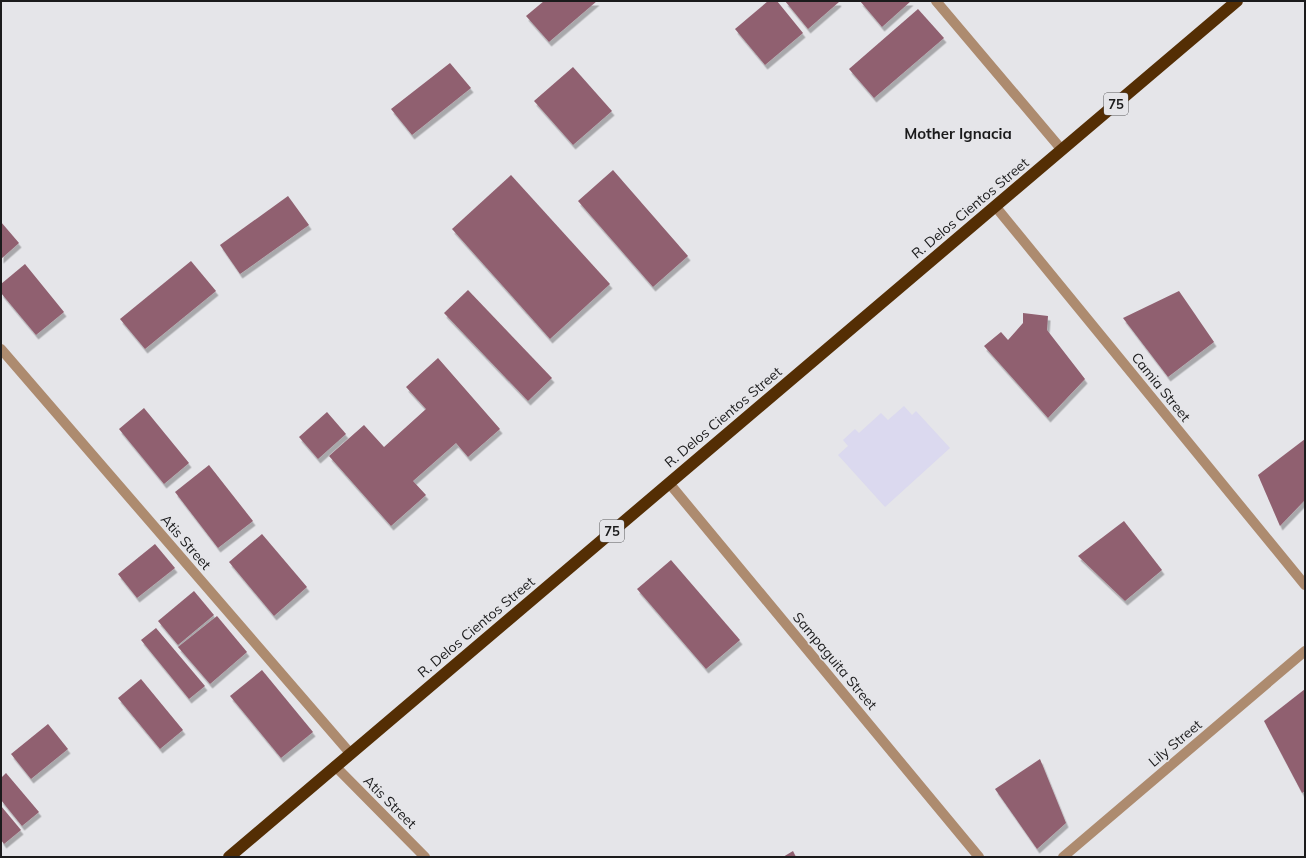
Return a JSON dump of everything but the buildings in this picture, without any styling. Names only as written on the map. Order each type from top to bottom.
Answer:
[{"type":"highway","name":"R. Delos Cientos Street","points":[[229,857],[1237,1]]},
{"type":"street","points":[[936,1],[1062,150]]},
{"type":"street","name":"Camia Street","points":[[995,206],[1305,585]]},
{"type":"street","name":"Atis Street","points":[[1,349],[350,753]]},
{"type":"street","name":"Sampaguita Street","points":[[669,483],[979,857]]},
{"type":"street","name":"Lily Street","points":[[1063,857],[1305,651]]},
{"type":"street","name":"Atis Street","points":[[335,766],[425,857]]},
{"type":"shaded area","points":[[904,406],[912,415],[916,411],[950,448],[885,507],[838,455],[848,446],[843,440],[855,429],[859,433],[881,413],[888,420]]},
{"type":"district","name":"Mother Ignacia","points":[[958,133]]}]
